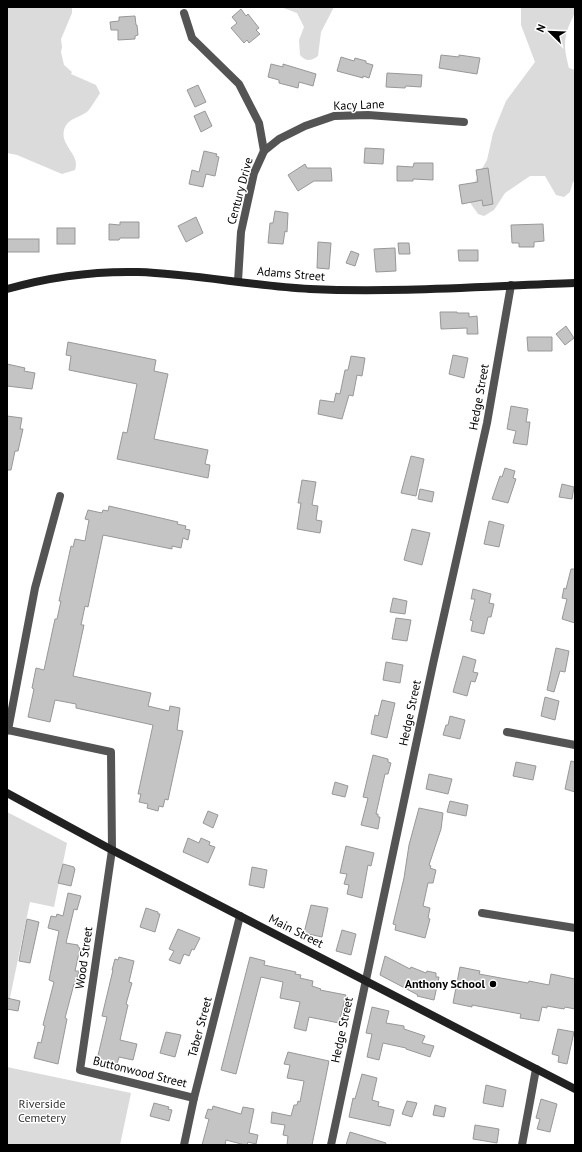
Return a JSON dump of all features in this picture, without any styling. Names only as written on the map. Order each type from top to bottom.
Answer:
[{"type":"main road","name":"Adams Street","points":[[7,289],[64,277],[121,272],[155,273],[328,289],[389,289],[575,283]]},
{"type":"main road","name":"Main Street","points":[[7,793],[112,850],[575,1089]]},
{"type":"street","name":"Century Drive","points":[[184,13],[192,38],[239,84],[259,124],[264,151],[254,173],[241,232],[238,281]]},
{"type":"street","name":"Kacy Lane","points":[[264,151],[279,139],[305,126],[334,116],[368,115],[464,122]]},
{"type":"street","name":"Hedge Street","points":[[331,1145],[431,672],[487,423],[511,285]]},
{"type":"street","points":[[7,731],[35,588],[60,496]]},
{"type":"street","name":"Wood Street","points":[[7,731],[111,752],[112,850],[80,1070]]},
{"type":"street","points":[[507,732],[575,745]]},
{"type":"street","points":[[482,913],[575,928]]},
{"type":"street","name":"Taber Street","points":[[184,1145],[194,1098],[240,916]]},
{"type":"street","points":[[522,1145],[536,1069]]},
{"type":"street","name":"Buttonwood Street","points":[[80,1070],[194,1098]]},
{"type":"green space","points":[[7,7],[72,7],[72,13],[61,39],[61,52],[64,65],[72,72],[71,74],[96,85],[100,93],[88,111],[68,123],[64,130],[65,141],[75,160],[75,170],[62,174],[17,155],[7,153]]},
{"type":"green space","points":[[281,7],[334,7],[321,32],[318,56],[309,60],[304,59],[300,55],[299,40],[304,27],[297,13]]},
{"type":"green space","points":[[521,7],[575,7],[574,15],[566,33],[565,43],[569,68],[575,70],[575,181],[573,182],[570,192],[564,197],[556,195],[545,176],[530,176],[505,193],[494,210],[484,216],[478,214],[471,204],[469,192],[487,160],[493,133],[506,101],[535,62],[521,25]]},
{"type":"green space","points":[[7,812],[67,843],[54,907],[30,902],[7,1012]]},
{"type":"green space","name":"Riverside Cemetery","points":[[7,1067],[131,1093],[120,1145],[7,1145]]},
{"type":"building","points":[[241,9],[246,16],[248,14],[259,28],[256,30],[260,34],[249,43],[247,40],[244,43],[231,28],[237,23],[232,17]]},
{"type":"building","points":[[135,16],[138,35],[135,36],[135,39],[118,40],[118,30],[111,30],[110,22],[119,21],[119,17]]},
{"type":"building","points":[[441,55],[459,57],[459,55],[480,58],[477,74],[439,68]]},
{"type":"building","points":[[341,57],[354,61],[355,58],[373,65],[369,78],[363,76],[363,78],[337,71]]},
{"type":"building","points":[[271,64],[283,67],[283,64],[316,74],[313,86],[299,82],[298,88],[279,83],[279,80],[268,77]]},
{"type":"building","points":[[387,73],[422,75],[421,87],[386,87]]},
{"type":"building","points":[[198,85],[206,102],[195,107],[187,90]]},
{"type":"building","points":[[205,111],[212,126],[201,132],[194,116]]},
{"type":"building","points":[[365,148],[384,149],[383,164],[364,163]]},
{"type":"building","points":[[204,151],[217,154],[216,156],[219,157],[215,176],[206,174],[203,187],[189,184],[192,170],[199,172]]},
{"type":"building","points":[[414,163],[433,163],[433,180],[413,179],[413,181],[397,181],[397,166],[413,167]]},
{"type":"building","points":[[305,164],[307,168],[331,168],[332,181],[314,181],[298,191],[288,175]]},
{"type":"building","points":[[488,168],[493,204],[483,206],[482,200],[462,204],[459,185],[478,182],[476,170]]},
{"type":"building","points":[[275,211],[288,213],[287,232],[285,231],[283,244],[268,243],[270,223],[273,223]]},
{"type":"building","points":[[196,217],[203,233],[186,242],[178,226]]},
{"type":"building","points":[[120,222],[139,222],[139,238],[120,238],[119,240],[109,240],[109,224],[120,225]]},
{"type":"building","points":[[543,224],[544,241],[534,242],[534,247],[519,247],[519,243],[512,243],[511,225]]},
{"type":"building","points":[[57,228],[75,228],[75,244],[57,244]]},
{"type":"building","points":[[7,239],[39,239],[39,252],[7,252]]},
{"type":"building","points":[[318,242],[331,243],[329,269],[317,268]]},
{"type":"building","points":[[398,243],[409,243],[410,254],[399,254]]},
{"type":"building","points":[[395,248],[396,271],[376,272],[374,249]]},
{"type":"building","points":[[458,250],[478,250],[478,261],[459,261]]},
{"type":"building","points":[[351,251],[359,254],[355,266],[346,263]]},
{"type":"building","points":[[440,312],[469,313],[469,317],[477,316],[478,334],[467,334],[467,328],[441,329]]},
{"type":"building","points":[[566,326],[574,338],[565,345],[556,334]]},
{"type":"building","points":[[527,337],[552,337],[552,351],[528,351]]},
{"type":"building","points":[[68,342],[156,360],[154,371],[168,374],[154,439],[208,450],[205,464],[210,465],[208,478],[117,459],[123,432],[127,433],[137,384],[69,370],[71,356],[66,355]]},
{"type":"building","points":[[453,355],[468,358],[464,378],[449,374]]},
{"type":"building","points":[[351,356],[365,358],[362,376],[357,375],[353,396],[349,395],[342,419],[318,414],[320,400],[334,402],[336,393],[340,394],[345,370],[348,370]]},
{"type":"building","points":[[7,364],[25,368],[24,371],[35,373],[32,389],[7,386]]},
{"type":"building","points":[[511,406],[528,409],[526,422],[530,422],[527,445],[513,443],[516,431],[507,429]]},
{"type":"building","points":[[7,416],[22,418],[20,429],[23,429],[18,451],[15,451],[11,470],[7,470]]},
{"type":"building","points":[[411,456],[424,459],[416,496],[401,493]]},
{"type":"building","points":[[505,468],[515,471],[513,478],[516,479],[508,503],[492,499],[500,476],[502,477]]},
{"type":"building","points":[[302,480],[316,482],[312,505],[318,506],[316,520],[322,521],[320,533],[297,529],[301,503],[298,503]]},
{"type":"building","points":[[562,484],[574,487],[572,499],[559,497]]},
{"type":"building","points":[[420,489],[434,492],[432,502],[418,499]]},
{"type":"building","points":[[109,506],[178,522],[177,524],[186,526],[185,529],[190,530],[188,540],[183,538],[181,548],[172,546],[172,549],[103,535],[88,607],[85,606],[81,625],[84,625],[73,676],[151,693],[148,706],[169,711],[170,706],[180,708],[177,730],[183,731],[168,800],[165,799],[163,807],[159,806],[158,811],[147,808],[148,804],[139,802],[141,794],[138,794],[153,725],[76,708],[76,704],[55,700],[50,722],[28,717],[34,689],[32,688],[36,668],[44,670],[55,619],[57,619],[61,601],[59,601],[71,546],[73,547],[75,539],[85,541],[89,520],[85,519],[88,510],[102,513],[103,510],[108,511]]},
{"type":"building","points":[[489,521],[504,525],[499,547],[484,544]]},
{"type":"building","points":[[412,529],[430,533],[422,565],[404,560]]},
{"type":"building","points":[[571,569],[575,569],[575,623],[562,619],[567,599],[562,598]]},
{"type":"building","points":[[473,589],[491,594],[489,603],[494,604],[491,617],[488,617],[484,634],[471,631],[473,621],[470,620],[475,599],[471,599]]},
{"type":"building","points":[[393,598],[407,601],[405,614],[390,612]]},
{"type":"building","points":[[396,618],[411,620],[407,641],[392,639]]},
{"type":"building","points":[[556,648],[569,651],[565,672],[560,671],[554,692],[547,690]]},
{"type":"building","points":[[463,656],[476,660],[473,672],[478,673],[475,682],[471,681],[467,696],[453,692]]},
{"type":"building","points":[[386,662],[403,665],[400,683],[383,680]]},
{"type":"building","points":[[545,697],[559,701],[555,720],[541,716]]},
{"type":"building","points":[[382,700],[395,703],[387,738],[371,734],[375,715],[378,716]]},
{"type":"building","points":[[450,716],[465,720],[460,739],[443,735],[446,725],[448,725]]},
{"type":"building","points":[[373,755],[388,759],[388,762],[391,763],[388,774],[385,774],[376,814],[380,817],[378,829],[361,825],[368,798],[363,797]]},
{"type":"building","points":[[571,761],[575,762],[575,792],[565,789]]},
{"type":"building","points":[[516,762],[536,766],[533,780],[513,776]]},
{"type":"building","points":[[429,774],[452,779],[448,794],[426,789]]},
{"type":"building","points":[[335,782],[348,786],[345,797],[332,794]]},
{"type":"building","points":[[450,801],[468,805],[466,816],[447,812]]},
{"type":"building","points":[[419,808],[443,813],[441,829],[429,865],[431,866],[430,868],[436,870],[433,883],[428,883],[423,906],[430,908],[428,918],[430,919],[425,938],[395,930],[396,925],[393,924],[404,878],[409,845]]},
{"type":"building","points":[[208,811],[218,815],[213,828],[203,823]]},
{"type":"building","points":[[188,838],[199,843],[201,838],[210,842],[209,845],[215,847],[208,863],[183,852]]},
{"type":"building","points":[[346,846],[374,853],[371,866],[368,865],[362,898],[347,894],[349,885],[344,884],[347,874],[340,873]]},
{"type":"building","points":[[63,864],[74,867],[75,869],[71,886],[58,883]]},
{"type":"building","points":[[252,867],[267,870],[264,888],[249,885]]},
{"type":"building","points":[[68,893],[81,896],[77,910],[74,909],[66,943],[78,945],[80,948],[75,971],[79,971],[65,1018],[67,1019],[58,1064],[34,1058],[38,1042],[41,1043],[45,1026],[43,1025],[54,982],[49,980],[59,931],[48,928],[51,916],[56,917],[57,914],[63,916]]},
{"type":"building","points":[[311,905],[328,908],[322,937],[304,933]]},
{"type":"building","points":[[146,908],[160,914],[155,932],[140,927]]},
{"type":"building","points":[[27,919],[39,922],[30,963],[19,961]]},
{"type":"building","points":[[178,929],[200,938],[189,956],[184,954],[180,964],[169,960],[174,951],[169,949]]},
{"type":"building","points":[[342,930],[356,934],[351,955],[336,951]]},
{"type":"building","points":[[385,956],[410,969],[411,967],[426,973],[427,971],[436,973],[436,977],[439,977],[434,1000],[417,996],[418,995],[380,975]]},
{"type":"building","points":[[119,957],[134,961],[129,982],[132,983],[126,1004],[128,1005],[120,1040],[137,1044],[133,1060],[119,1057],[117,1064],[97,1060],[107,1017],[102,1016],[115,959],[118,960]]},
{"type":"building","points":[[250,957],[265,961],[264,965],[296,972],[295,974],[301,975],[300,978],[313,981],[312,986],[321,989],[320,990],[346,995],[339,1023],[309,1017],[306,1031],[294,1028],[300,1002],[280,998],[283,982],[261,977],[236,1074],[221,1070]]},
{"type":"building","points":[[460,967],[480,971],[479,974],[528,983],[529,981],[549,985],[551,974],[575,979],[575,1009],[565,1007],[564,1009],[547,1006],[547,1008],[542,1007],[539,1021],[520,1018],[521,1014],[453,1003]]},
{"type":"building","points":[[7,998],[20,1001],[18,1011],[7,1009]]},
{"type":"building","points":[[372,1007],[389,1011],[386,1023],[404,1026],[404,1029],[425,1036],[422,1043],[434,1046],[430,1057],[406,1048],[383,1043],[379,1060],[367,1057],[372,1034],[366,1033]]},
{"type":"building","points":[[558,1029],[574,1032],[567,1064],[558,1062],[559,1056],[552,1054]]},
{"type":"building","points":[[166,1032],[181,1035],[175,1057],[160,1053]]},
{"type":"building","points":[[288,1052],[329,1061],[312,1145],[287,1145],[288,1136],[283,1135],[285,1125],[271,1123],[272,1112],[291,1116],[294,1105],[297,1105],[298,1101],[300,1102],[304,1081],[287,1078],[290,1065],[284,1064]]},
{"type":"building","points":[[362,1074],[377,1078],[372,1100],[379,1102],[378,1106],[394,1110],[390,1126],[349,1117],[353,1098],[355,1099]]},
{"type":"building","points":[[486,1085],[506,1090],[503,1107],[483,1103]]},
{"type":"building","points":[[541,1099],[557,1104],[550,1132],[537,1129],[540,1119],[536,1118]]},
{"type":"building","points":[[407,1101],[417,1103],[412,1117],[402,1114]]},
{"type":"building","points":[[154,1103],[169,1107],[168,1109],[172,1110],[169,1121],[150,1116]]},
{"type":"building","points":[[435,1105],[446,1108],[444,1117],[433,1115]]},
{"type":"building","points":[[213,1106],[241,1114],[243,1107],[254,1109],[249,1133],[258,1135],[256,1144],[248,1142],[247,1145],[245,1145],[226,1140],[225,1145],[202,1145],[209,1119],[205,1118],[208,1109],[212,1110]]},
{"type":"building","points":[[475,1125],[499,1129],[497,1143],[473,1139]]},
{"type":"building","points":[[350,1132],[386,1143],[385,1145],[346,1145]]},
{"type":"place","name":"Anthony School","points":[[493,984]]}]
